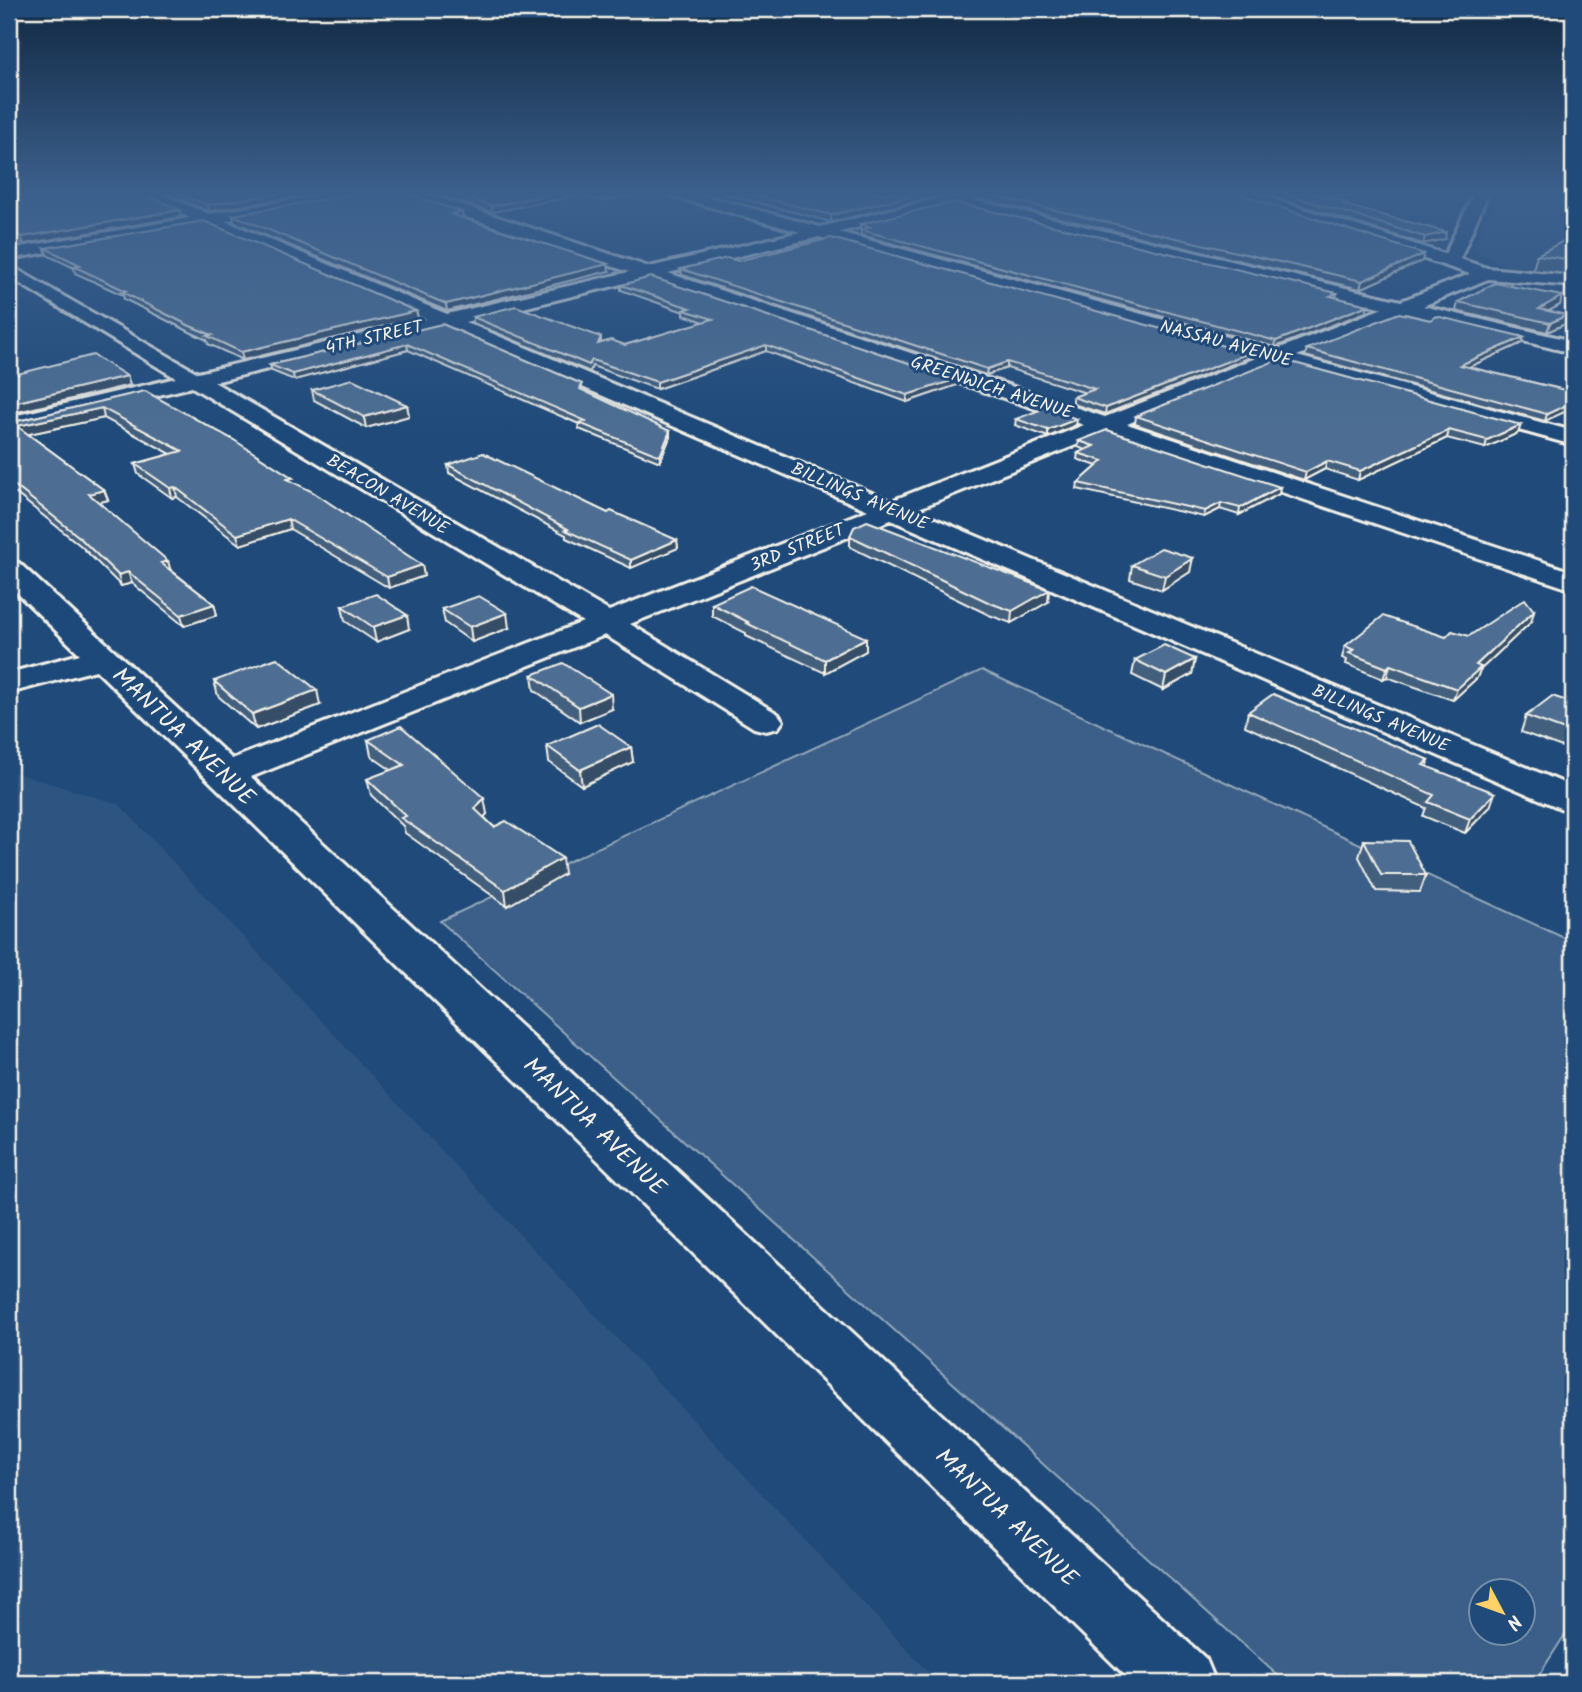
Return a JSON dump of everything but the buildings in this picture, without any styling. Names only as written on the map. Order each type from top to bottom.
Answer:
[{"type":"street","name":"BEACON AVENUE","points":[[12,272],[607,623],[766,721]]},
{"type":"street","name":"BILLINGS AVENUE","points":[[332,272],[1573,800]]},
{"type":"street","name":"4TH STREET","points":[[9,424],[647,272]]},
{"type":"street","name":"GREENWICH AVENUE","points":[[647,272],[1573,581]]},
{"type":"street","name":"NASSAU AVENUE","points":[[964,272],[1573,438]]},
{"type":"street","points":[[1255,272],[1573,347]]},
{"type":"street","points":[[1485,272],[1561,296]]},
{"type":"street","points":[[1488,273],[1573,281]]},
{"type":"street","name":"3RD STREET","points":[[224,775],[1488,273]]},
{"type":"street","name":"MANTUA AVENUE","points":[[9,569],[1182,1683]]},
{"type":"street","points":[[9,683],[102,659]]},
{"type":"shaded area","points":[[1534,272],[1573,272],[1573,278]]},
{"type":"shaded area","points":[[982,670],[1573,942],[1573,1622],[1534,1683],[1286,1683],[440,921]]},
{"type":"shaded area","points":[[9,771],[119,804],[938,1683],[9,1683]]}]
